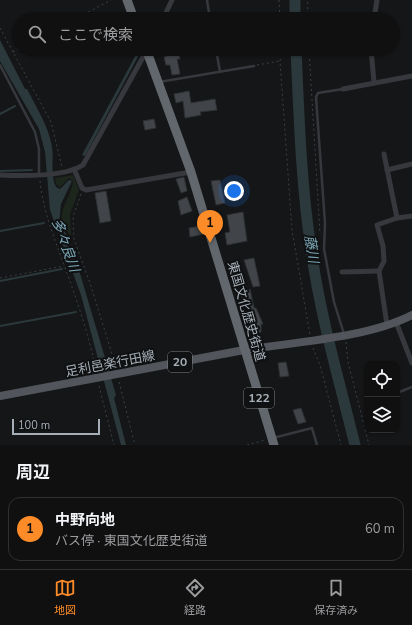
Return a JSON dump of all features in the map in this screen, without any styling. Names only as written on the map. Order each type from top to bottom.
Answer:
[{"type":"highway","points":[[127,0],[131,12]]},
{"type":"highway","name":"東国文化歴史街道","points":[[148,56],[191,172],[220,262],[273,442]]},
{"type":"main road","name":"足利邑楽行田線","points":[[0,396],[245,350],[344,336],[387,325],[412,315]]},
{"type":"street","points":[[166,12],[172,0]]},
{"type":"street","points":[[375,12],[377,0]]},
{"type":"street","points":[[0,175],[60,173],[83,165],[88,159],[143,56]]},
{"type":"street","points":[[372,56],[374,82]]},
{"type":"street","points":[[343,89],[412,76]]},
{"type":"street","points":[[384,154],[397,218]]},
{"type":"street","points":[[387,170],[412,164]]},
{"type":"street","points":[[74,169],[82,188],[92,189],[191,172]]},
{"type":"street","points":[[387,325],[379,271],[384,261],[383,246],[377,225],[397,218],[412,217]]},
{"type":"street","points":[[342,272],[379,271]]},
{"type":"street","points":[[396,322],[412,363]]},
{"type":"lane","points":[[207,0],[209,12]]},
{"type":"lane","points":[[217,56],[220,72]]},
{"type":"lane","points":[[0,65],[35,132],[39,149],[40,174]]},
{"type":"lane","points":[[159,82],[254,66]]},
{"type":"lane","points":[[343,89],[316,94],[325,223],[324,250],[334,302],[344,336]]},
{"type":"lane","points":[[400,393],[412,387]]},
{"type":"lane","points":[[273,442],[312,428],[316,445]]},
{"type":"path","points":[[88,12],[111,0]]},
{"type":"path","points":[[279,0],[280,12]]},
{"type":"path","points":[[307,12],[308,0]]},
{"type":"path","points":[[0,28],[12,52]]},
{"type":"path","points":[[14,56],[51,122],[60,173]]},
{"type":"path","points":[[281,56],[292,230],[313,340],[341,445]]},
{"type":"path","points":[[309,56],[320,233],[324,250]]},
{"type":"path","points":[[254,66],[280,61]]},
{"type":"path","points":[[40,174],[46,216],[65,266],[91,348],[114,445]]},
{"type":"path","points":[[82,188],[73,217],[74,239],[93,293],[135,445]]},
{"type":"path","points":[[0,278],[65,266]]},
{"type":"path","points":[[344,336],[348,362],[369,445]]},
{"type":"path","points":[[247,445],[273,442]]},
{"type":"shaded area","points":[[73,175],[79,190],[70,214],[71,236],[65,229],[62,222],[62,215],[63,208],[73,181],[69,178],[60,187],[56,184],[55,178]]},
{"type":"water","name":"多々良川","points":[[0,40],[25,89],[27,89],[38,110],[48,132],[52,147],[53,178],[56,187],[60,189],[69,180],[72,181],[61,204],[59,223],[68,237],[68,246],[79,270],[116,395],[114,398],[126,445],[121,445],[81,295],[50,210],[45,152],[39,129],[0,61]]},
{"type":"water","points":[[135,56],[138,56],[85,156],[82,155]]},
{"type":"building","points":[[179,56],[180,59],[177,59],[180,74],[172,75],[170,65],[166,65],[164,57]]},
{"type":"building","points":[[189,91],[191,103],[215,99],[217,110],[200,112],[201,115],[185,118],[183,101],[176,103],[174,94]]},
{"type":"building","points":[[154,119],[156,128],[145,130],[143,121]]},
{"type":"building","points":[[184,177],[187,191],[181,193],[176,179]]},
{"type":"building","points":[[220,180],[225,203],[216,205],[211,181]]},
{"type":"building","points":[[106,191],[111,221],[100,223],[95,193]]},
{"type":"building","points":[[187,197],[192,211],[181,215],[178,201]]},
{"type":"building","points":[[243,212],[247,241],[227,245],[225,233],[230,232],[227,215]]},
{"type":"building","points":[[201,226],[204,234],[190,237],[189,228]]},
{"type":"building","points":[[254,258],[260,286],[253,287],[244,260]]},
{"type":"building","points":[[250,289],[254,308],[256,308],[263,324],[261,324],[261,332],[253,334],[250,325],[253,322],[248,303],[243,302],[241,293]]},
{"type":"building","points":[[286,362],[289,376],[280,377],[278,363]]},
{"type":"building","points":[[301,408],[306,422],[298,424],[293,410]]},
{"type":"waterway","name":"藤川","points":[[295,0],[295,12]]},
{"type":"waterway","name":"藤川","points":[[296,56],[299,124],[311,249],[319,298],[355,445]]},
{"type":"waterway","points":[[0,114],[15,106]]},
{"type":"waterway","points":[[0,171],[32,170]]},
{"type":"waterway","name":"多々良川","points":[[0,231],[44,223]]},
{"type":"waterway","name":"多々良川","points":[[0,281],[62,269]]},
{"type":"waterway","points":[[0,326],[76,312]]},
{"type":"place","name":"中野向地","points":[[210,243]]}]
